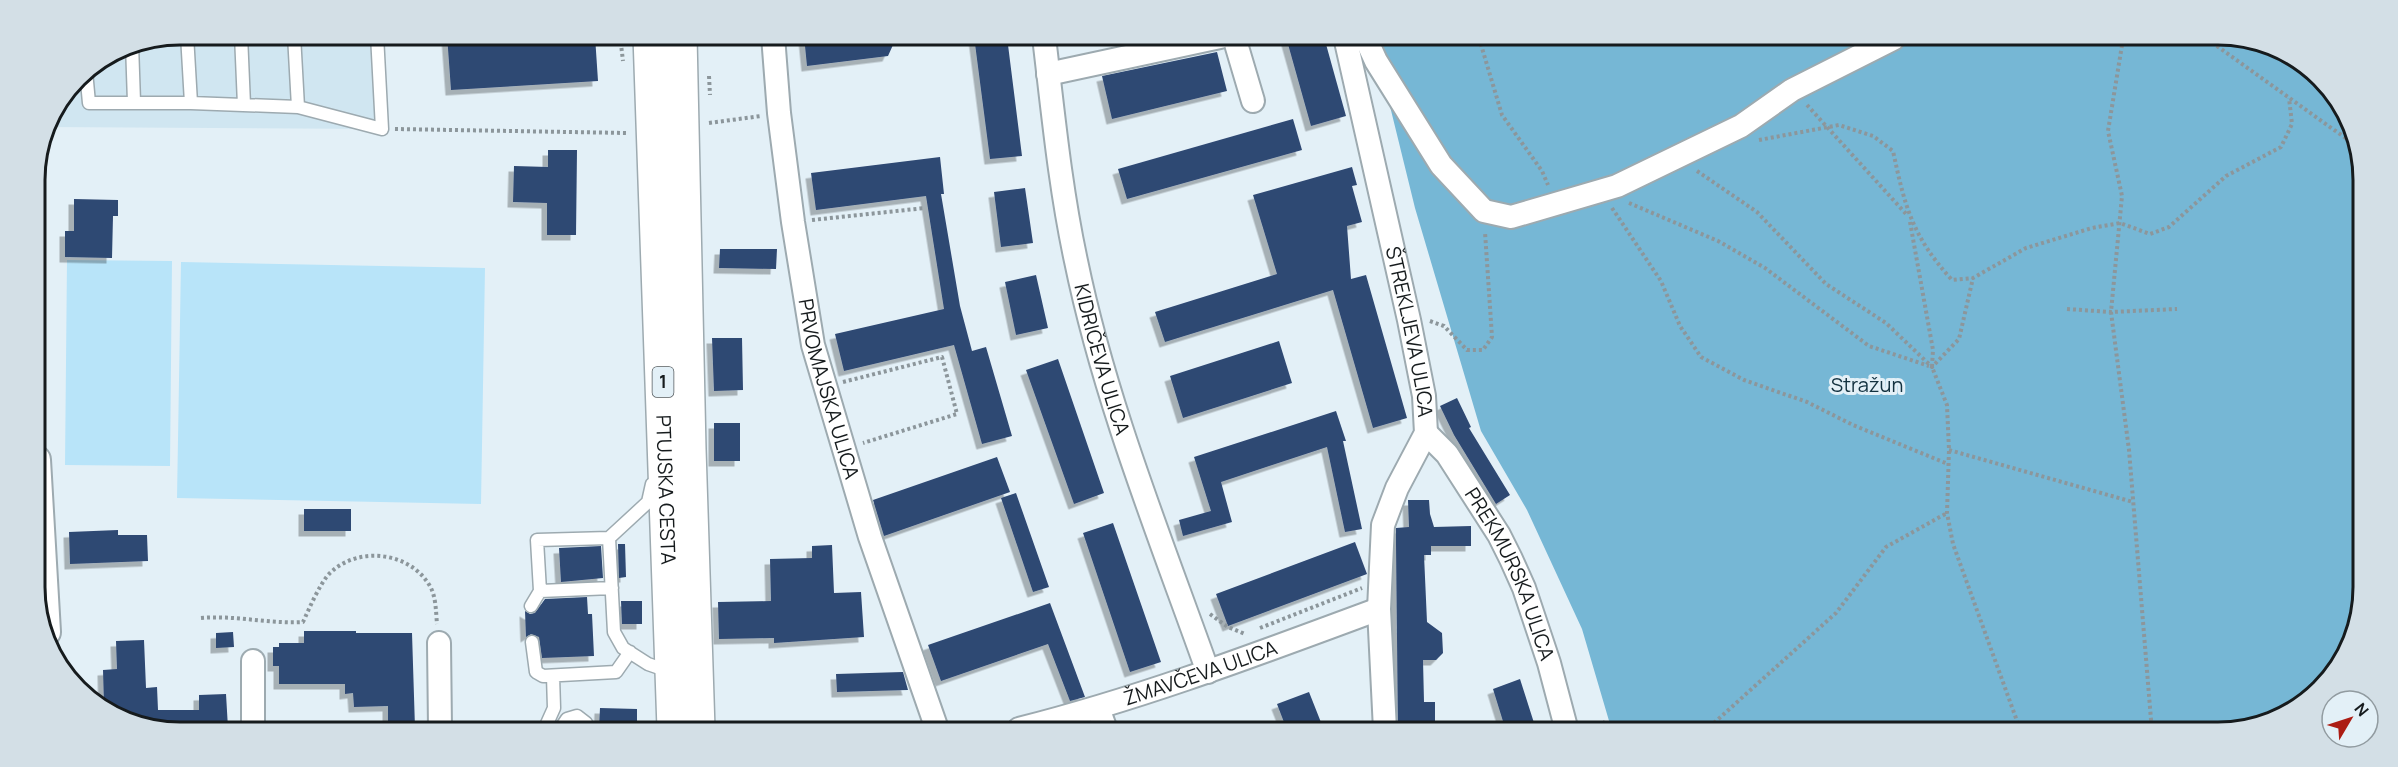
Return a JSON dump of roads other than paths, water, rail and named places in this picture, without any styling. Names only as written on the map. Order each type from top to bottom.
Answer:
[{"type":"main road","name":"PTUJSKA CESTA","points":[[650,45],[674,722]]},
{"type":"main road","name":"PTUJSKA CESTA","points":[[680,45],[698,722]]},
{"type":"street","name":"PRVOMAJSKA ULICA","points":[[774,45],[779,113],[793,222],[813,345],[870,537],[935,722]]},
{"type":"street","name":"KIDRIČEVA ULICA","points":[[1045,45],[1064,194],[1076,262],[1108,388],[1208,672]]},
{"type":"street","points":[[1048,74],[1183,45]]},
{"type":"street","points":[[1236,45],[1253,101]]},
{"type":"street","name":"ŠTREKLJEVA ULICA","points":[[1347,45],[1421,377],[1426,433],[1396,488],[1383,525],[1379,609],[1385,722]]},
{"type":"street","points":[[1369,45],[1376,61],[1441,165],[1484,211],[1511,217],[1601,192],[1741,126],[1792,90],[1881,45]]},
{"type":"street","name":"PREKMURSKA ULICA","points":[[1426,433],[1448,454],[1507,551],[1524,588],[1549,663],[1565,722]]},
{"type":"street","name":"ŽMAVČEVA ULICA","points":[[1045,722],[1098,708],[1208,672],[1379,609]]},
{"type":"street","points":[[439,643],[440,722]]},
{"type":"street","points":[[253,661],[253,722]]},
{"type":"street","points":[[1098,708],[1103,722]]},
{"type":"lane","points":[[188,45],[191,103]]},
{"type":"lane","points":[[241,45],[244,105]]},
{"type":"lane","points":[[295,45],[298,107]]},
{"type":"lane","points":[[87,83],[89,103],[191,103],[298,107],[382,129],[377,45]]},
{"type":"lane","points":[[132,54],[134,102]]},
{"type":"lane","points":[[651,454],[664,419]]},
{"type":"lane","points":[[531,606],[540,591],[537,540],[609,538],[648,502],[652,475]]},
{"type":"lane","points":[[609,538],[614,632],[623,648],[648,664],[672,672]]},
{"type":"lane","points":[[540,591],[612,588]]},
{"type":"lane","points":[[532,642],[536,672],[543,676],[616,672],[630,652]]},
{"type":"lane","points":[[548,722],[554,708],[553,676]]},
{"type":"lane","points":[[565,722],[577,716],[585,722]]},
{"type":"park label","name":"Stražun","points":[[1867,385]]}]
